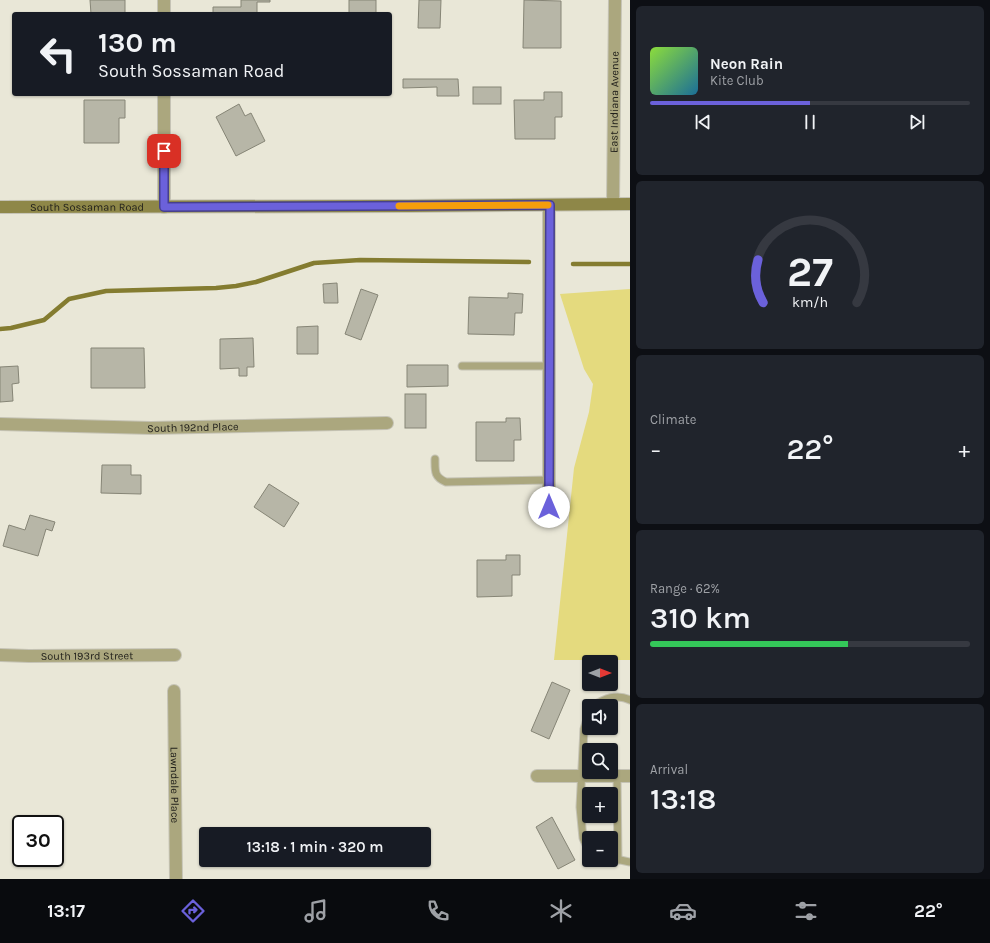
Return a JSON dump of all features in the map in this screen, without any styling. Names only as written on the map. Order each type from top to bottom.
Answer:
[{"type":"main road","name":"South Sossaman Road","points":[[0,207],[630,204]]},
{"type":"street","points":[[164,0],[164,12]]},
{"type":"street","name":"East Indiana Avenue","points":[[613,204],[615,0]]},
{"type":"street","points":[[164,96],[164,207]]},
{"type":"street","points":[[549,520],[550,205]]},
{"type":"street","name":"South 192nd Place","points":[[0,424],[151,428],[387,423]]},
{"type":"street","name":"South 193rd Street","points":[[0,655],[175,654]]},
{"type":"street","name":"Lawndale Place","points":[[174,691],[176,879]]},
{"type":"street","points":[[537,776],[581,777]]},
{"type":"street","points":[[618,776],[630,776]]},
{"type":"lane","points":[[462,366],[550,366]]},
{"type":"lane","points":[[435,459],[435,472],[440,479],[446,482],[549,480]]},
{"type":"lane","points":[[603,699],[625,697],[630,700]]},
{"type":"lane","points":[[582,831],[580,807],[584,735]]},
{"type":"lane","points":[[616,831],[617,779]]},
{"type":"lane","points":[[618,860],[630,862]]},
{"type":"shaded area","points":[[630,289],[630,660],[618,660],[618,655],[582,655],[582,660],[554,660],[574,468],[589,412],[593,384],[584,369],[560,294]]},
{"type":"building","points":[[90,0],[125,0],[125,12],[91,12]]},
{"type":"building","points":[[241,0],[270,0],[270,2],[257,2],[257,12],[213,12],[213,7],[241,7]]},
{"type":"building","points":[[349,0],[376,0],[376,12],[349,12]]},
{"type":"building","points":[[419,0],[441,0],[440,28],[418,28]]},
{"type":"building","points":[[524,0],[561,1],[561,48],[523,48]]},
{"type":"building","points":[[403,79],[458,79],[459,96],[437,96],[437,87],[403,88]]},
{"type":"building","points":[[473,87],[501,87],[501,104],[473,104]]},
{"type":"building","points":[[544,92],[562,92],[562,117],[555,117],[555,139],[515,139],[514,100],[544,100]]},
{"type":"building","points":[[84,100],[125,100],[125,118],[119,118],[119,143],[84,143]]},
{"type":"building","points":[[239,104],[245,116],[251,113],[265,141],[236,156],[216,117]]},
{"type":"building","points":[[337,283],[338,303],[324,303],[323,284]]},
{"type":"building","points":[[361,289],[378,295],[361,340],[345,334]]},
{"type":"building","points":[[508,293],[523,294],[522,313],[515,313],[514,335],[468,334],[469,297],[508,298]]},
{"type":"building","points":[[318,326],[318,354],[297,354],[297,327]]},
{"type":"building","points":[[253,338],[254,367],[247,367],[247,376],[239,376],[239,368],[220,369],[220,339]]},
{"type":"building","points":[[91,348],[144,348],[145,388],[91,388]]},
{"type":"building","points":[[407,365],[448,365],[448,386],[407,387]]},
{"type":"building","points":[[18,366],[19,383],[12,384],[13,401],[0,402],[0,367]]},
{"type":"building","points":[[405,394],[426,394],[426,428],[405,428]]},
{"type":"building","points":[[506,418],[520,418],[521,440],[514,440],[514,461],[476,461],[476,422],[506,422]]},
{"type":"building","points":[[102,465],[131,465],[131,475],[141,475],[141,494],[101,493]]},
{"type":"building","points":[[269,484],[299,503],[284,527],[254,507]]},
{"type":"building","points":[[30,515],[55,522],[52,531],[46,529],[38,556],[3,546],[9,525],[25,530]]},
{"type":"building","points":[[506,555],[520,555],[520,575],[512,575],[512,596],[477,597],[477,560],[506,560]]},
{"type":"building","points":[[552,682],[570,690],[549,739],[531,731]]},
{"type":"building","points":[[552,817],[575,860],[558,869],[536,827]]},
{"type":"waterway","points":[[0,329],[11,328],[44,320],[69,299],[106,291],[216,288],[236,286],[256,282],[314,263],[360,260],[529,262]]},
{"type":"waterway","points":[[573,264],[630,264]]},
{"type":"slow traffic","points":[[399,206],[548,205]]},
{"type":"route","points":[[164,151],[164,207],[550,205],[549,507]]}]
